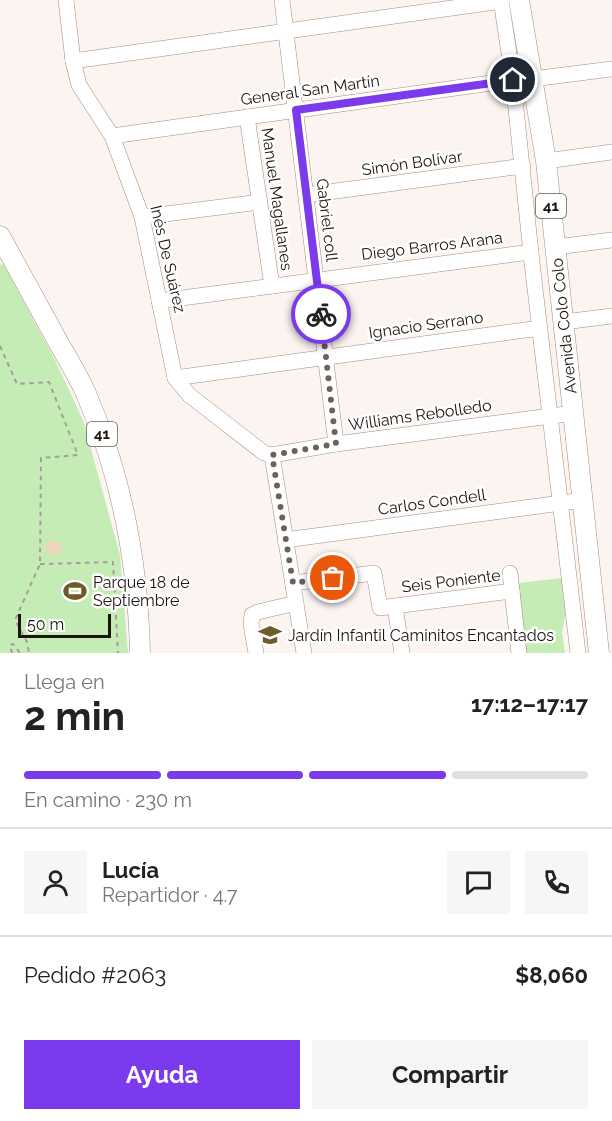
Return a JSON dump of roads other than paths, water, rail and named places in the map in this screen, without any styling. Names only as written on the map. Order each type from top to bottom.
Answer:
[{"type":"main road","name":"Avenida Colo Colo","points":[[512,0],[523,80],[546,161],[599,653]]},
{"type":"main road","name":"41","points":[[1,240],[86,394],[106,447],[132,556],[140,653]]},
{"type":"street","name":"Inés De Suárez","points":[[66,0],[73,61],[79,86],[112,136],[142,217],[175,378]]},
{"type":"street","name":"Gabriel coll","points":[[282,0],[336,444]]},
{"type":"street","points":[[73,61],[512,0]]},
{"type":"street","name":"General San Martín","points":[[112,136],[612,69]]},
{"type":"street","name":"Avenida Colo Colo","points":[[523,80],[523,166],[531,252],[578,653]]},
{"type":"street","name":"Manuel Magallanes","points":[[247,117],[272,286]]},
{"type":"street","points":[[546,161],[612,152]]},
{"type":"street","name":"Simón Bolívar","points":[[306,195],[523,166]]},
{"type":"street","points":[[142,217],[260,202]]},
{"type":"street","points":[[556,248],[612,240]]},
{"type":"street","name":"Diego Barros Arana","points":[[159,301],[531,252]]},
{"type":"street","points":[[564,322],[612,316]]},
{"type":"street","name":"Ignacio Serrano","points":[[175,378],[540,328]]},
{"type":"street","points":[[175,378],[189,395],[264,453],[272,455],[304,653]]},
{"type":"street","name":"Williams Rebolledo","points":[[272,455],[336,444],[574,413]]},
{"type":"street","name":"Carlos Condell","points":[[285,540],[584,500]]},
{"type":"street","points":[[293,583],[374,573],[380,608],[395,606],[402,653]]},
{"type":"street","points":[[510,573],[519,653]]},
{"type":"street","name":"Seis Poniente","points":[[395,606],[512,591]]},
{"type":"street","points":[[256,653],[251,624],[252,615],[296,603]]},
{"type":"place","name":"Parque 18 de Septiembre","points":[[75,591]]},
{"type":"place","name":"Jardín Infantil Caminitos Encantados","points":[[270,635]]}]
